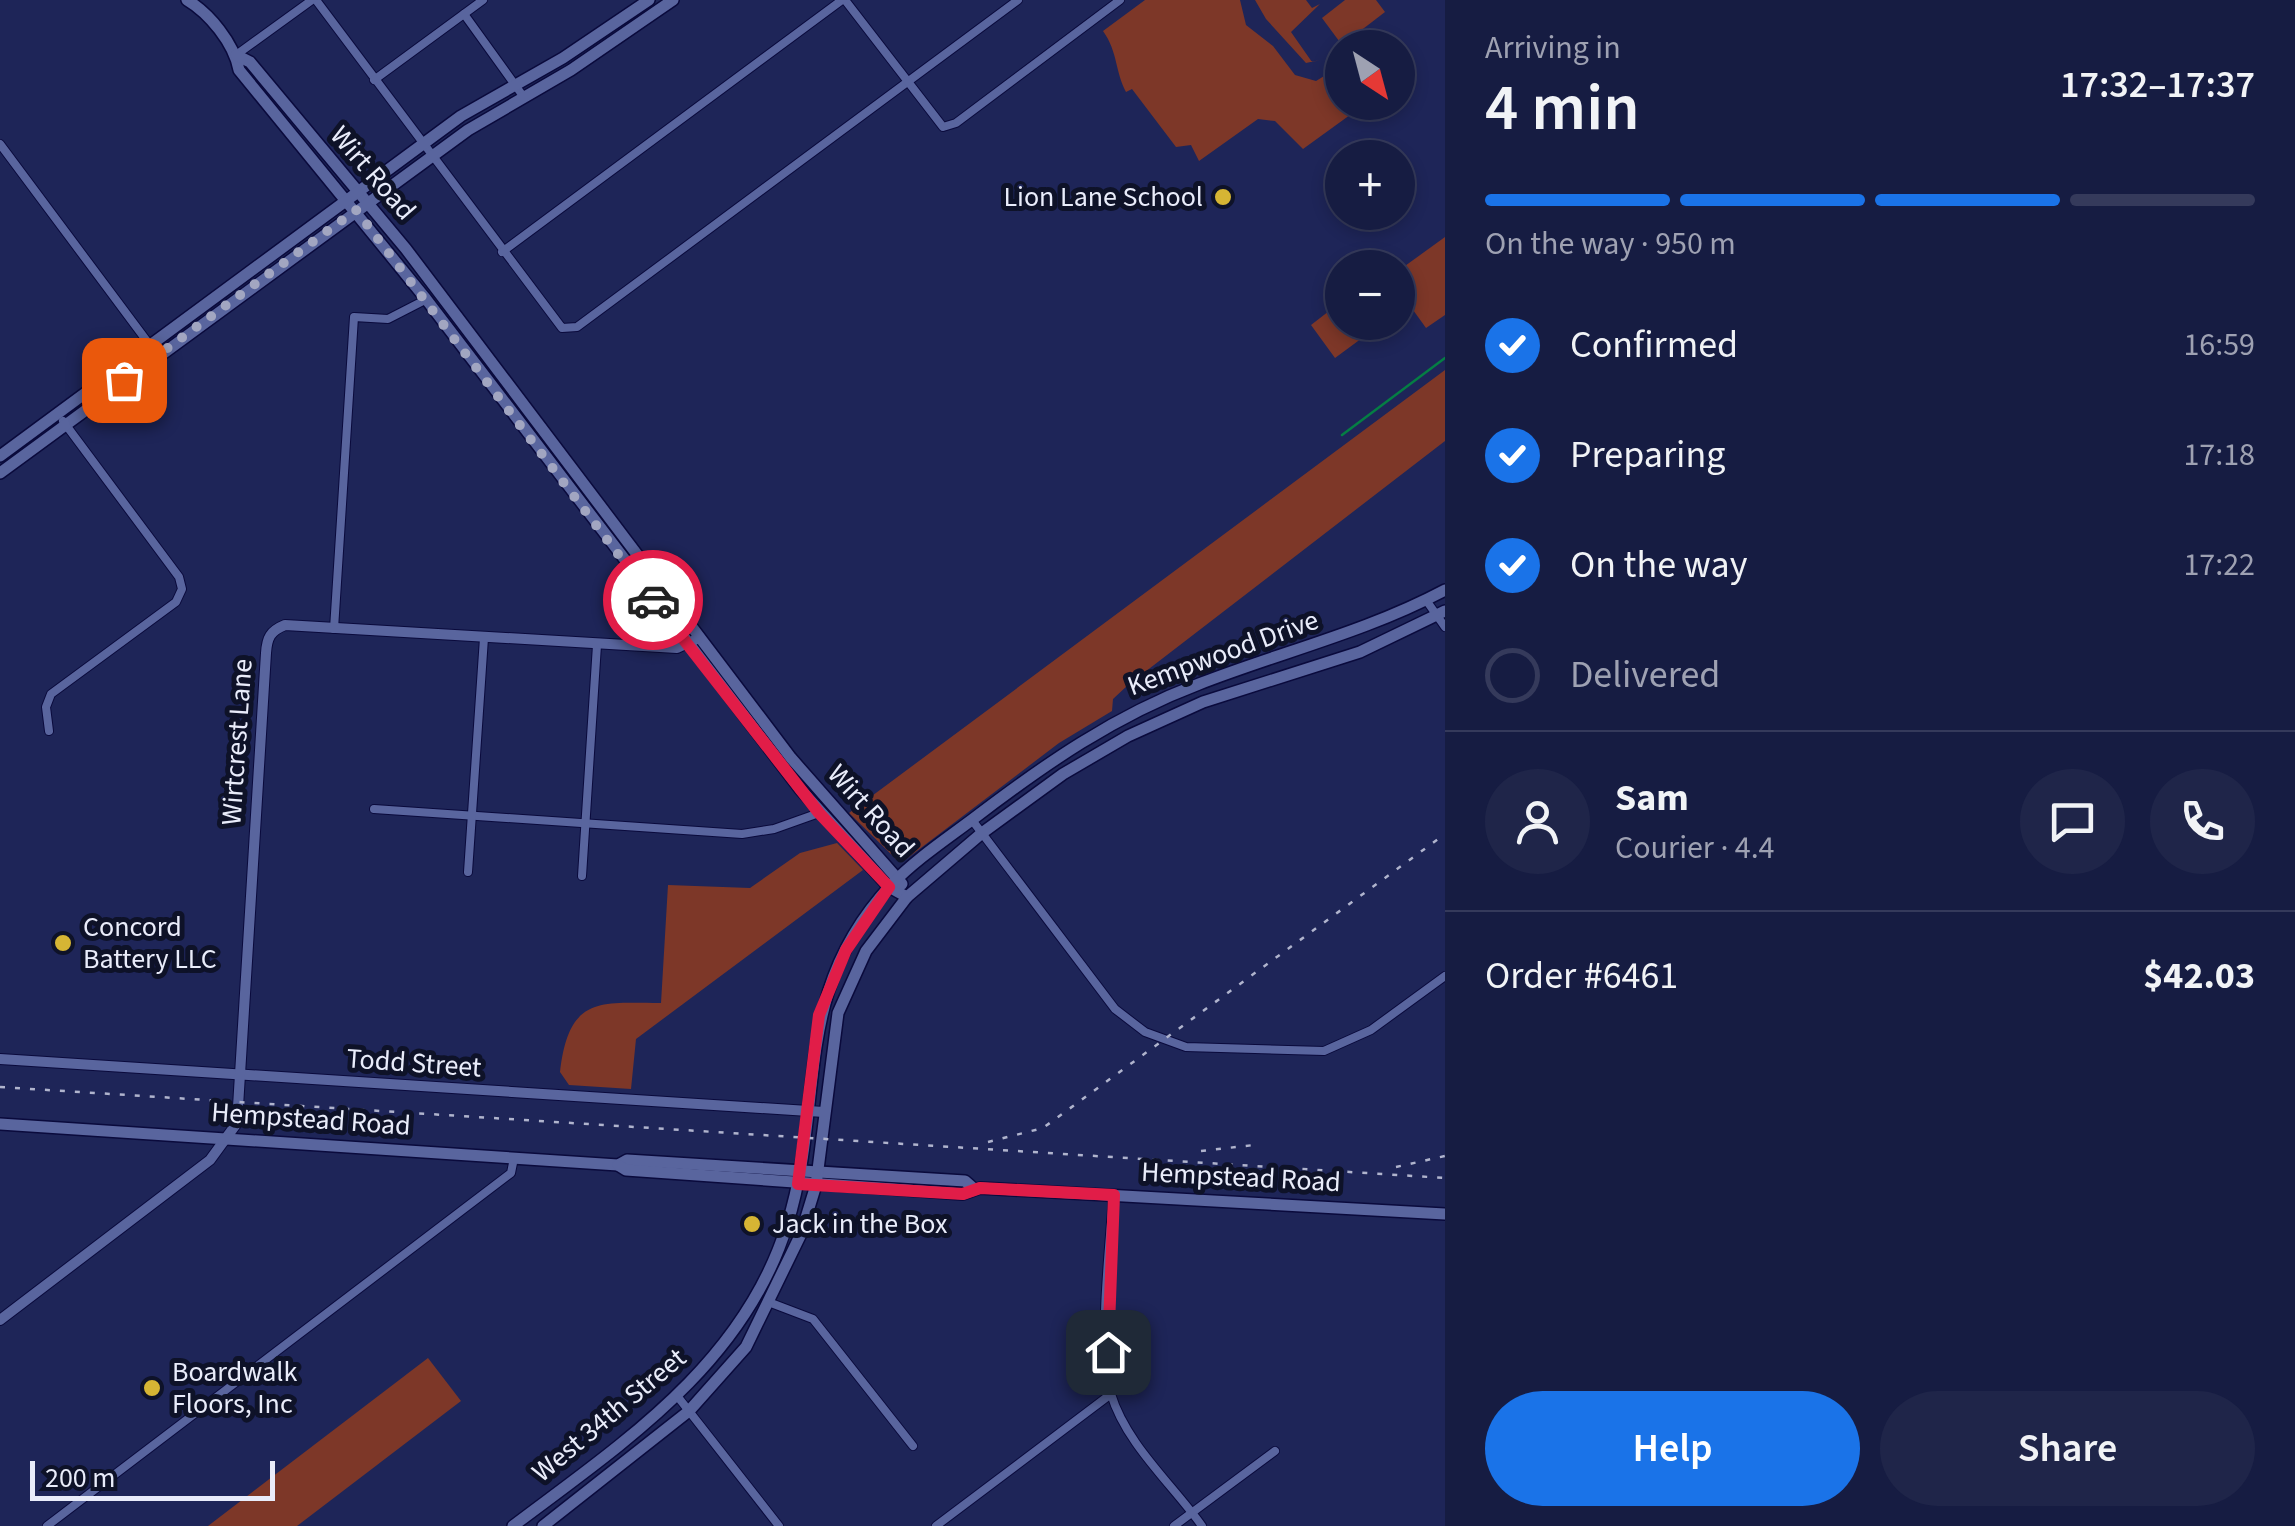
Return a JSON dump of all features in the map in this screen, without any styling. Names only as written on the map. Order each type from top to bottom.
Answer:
[{"type":"main road","name":"Wirt Road","points":[[187,0],[200,3],[236,56],[250,62],[809,780],[899,878],[907,897]]},
{"type":"main road","points":[[358,201],[422,145],[650,0]]},
{"type":"main road","points":[[0,473],[62,419],[358,201],[641,24],[673,0]]},
{"type":"main road","points":[[633,12],[641,24]]},
{"type":"main road","name":"Wirt Road","points":[[431,296],[687,646],[819,813],[889,887],[907,897]]},
{"type":"main road","points":[[0,456],[62,419]]},
{"type":"main road","name":"Kempwood Drive","points":[[799,1178],[810,1059],[826,995],[846,950],[889,887],[1052,758],[1146,706],[1238,669],[1353,633],[1445,590]]},
{"type":"main road","name":"Kempwood Drive","points":[[817,1179],[831,1053],[844,1001],[866,951],[907,897],[982,833],[1063,774],[1156,722],[1203,702],[1360,652],[1441,613]]},
{"type":"main road","points":[[826,995],[844,1001]]},
{"type":"main road","name":"Hempstead Road","points":[[0,1124],[618,1164],[628,1160],[799,1178],[965,1182],[973,1188],[1445,1214]]},
{"type":"main road","name":"West 34th Street","points":[[513,1526],[678,1397],[718,1355],[758,1292],[786,1229],[799,1178]]},
{"type":"main road","name":"West 34th Street","points":[[542,1526],[689,1411],[730,1369],[770,1303],[801,1234],[817,1179]]},
{"type":"main road","points":[[564,1488],[574,1502]]},
{"type":"street","points":[[236,56],[314,0],[562,328],[577,326],[1018,0]]},
{"type":"street","points":[[374,80],[483,0]]},
{"type":"street","points":[[502,252],[843,0],[944,127],[980,105],[1120,0]]},
{"type":"street","points":[[464,14],[524,96]]},
{"type":"street","points":[[0,144],[154,350]]},
{"type":"street","points":[[334,629],[354,317],[388,319],[431,296]]},
{"type":"street","points":[[49,730],[47,700],[176,602],[182,590],[179,577],[62,419]]},
{"type":"street","points":[[1426,600],[1441,613],[1445,627]]},
{"type":"street","name":"Wirtcrest Lane","points":[[228,1139],[237,1122],[267,639],[285,625],[687,646]]},
{"type":"street","points":[[468,872],[484,638]]},
{"type":"street","points":[[687,646],[699,638]]},
{"type":"street","points":[[582,876],[597,644]]},
{"type":"street","points":[[374,809],[742,834],[774,829],[819,813]]},
{"type":"street","points":[[972,820],[1115,1008],[1145,1032],[1186,1047],[1324,1052],[1371,1030],[1445,976]]},
{"type":"street","name":"Todd Street","points":[[0,1059],[824,1112]]},
{"type":"street","points":[[0,1320],[210,1160],[228,1139]]},
{"type":"street","points":[[47,1526],[511,1173],[514,1158]]},
{"type":"street","points":[[1114,1195],[1107,1289],[1111,1394],[1144,1451],[1202,1526]]},
{"type":"street","points":[[770,1303],[813,1319],[913,1446]]},
{"type":"street","points":[[936,1526],[1111,1394]]},
{"type":"street","points":[[678,1397],[779,1526]]},
{"type":"street","points":[[1174,1526],[1275,1451]]},
{"type":"shaded area","points":[[1145,0],[1240,0],[1246,25],[1273,46],[1295,75],[1316,81],[1325,76],[1325,120],[1343,120],[1303,149],[1275,121],[1258,119],[1199,161],[1191,145],[1176,147],[1132,89],[1126,92],[1103,31]]},
{"type":"shaded area","points":[[1255,0],[1306,0],[1312,8],[1320,4],[1291,32],[1312,62],[1306,63],[1266,19]]},
{"type":"shaded area","points":[[1345,0],[1376,0],[1385,12],[1362,30],[1331,30],[1322,18]]},
{"type":"shaded area","points":[[1445,237],[1445,315],[1426,328],[1415,313],[1415,259]]},
{"type":"shaded area","points":[[1325,314],[1325,340],[1359,340],[1335,358],[1311,325]]},
{"type":"shaded area","points":[[1445,370],[1445,441],[1128,685],[1113,699],[1112,711],[1059,743],[905,860],[896,859],[849,813]]},
{"type":"shaded area","points":[[837,843],[863,870],[636,1039],[631,1089],[569,1085],[560,1072],[564,1047],[580,1016],[605,1005],[661,1003],[668,885],[750,888],[800,853]]},
{"type":"shaded area","points":[[428,1358],[461,1401],[297,1526],[208,1526]]},
{"type":"waterway","points":[[1342,435],[1445,358]]},
{"type":"railway","points":[[988,1142],[1043,1128],[1445,834]]},
{"type":"railway","points":[[0,1087],[1445,1178]]},
{"type":"railway","points":[[1201,1151],[1254,1145]]},
{"type":"railway","points":[[1396,1167],[1445,1156]]},
{"type":"way so far","points":[[124,380],[356,210],[653,600]]},
{"type":"place","name":"Lion Lane School","points":[[1223,197]]},
{"type":"place","name":"Concord Battery LLC","points":[[63,943]]},
{"type":"place","name":"Jack in the Box","points":[[752,1224]]},
{"type":"place","name":"Boardwalk Floors, Inc","points":[[152,1388]]},
{"type":"route","points":[[653,600],[819,813],[889,887],[846,950],[819,1015],[810,1059],[798,1184],[963,1194],[980,1188],[1114,1195],[1107,1289],[1108,1352]]}]
